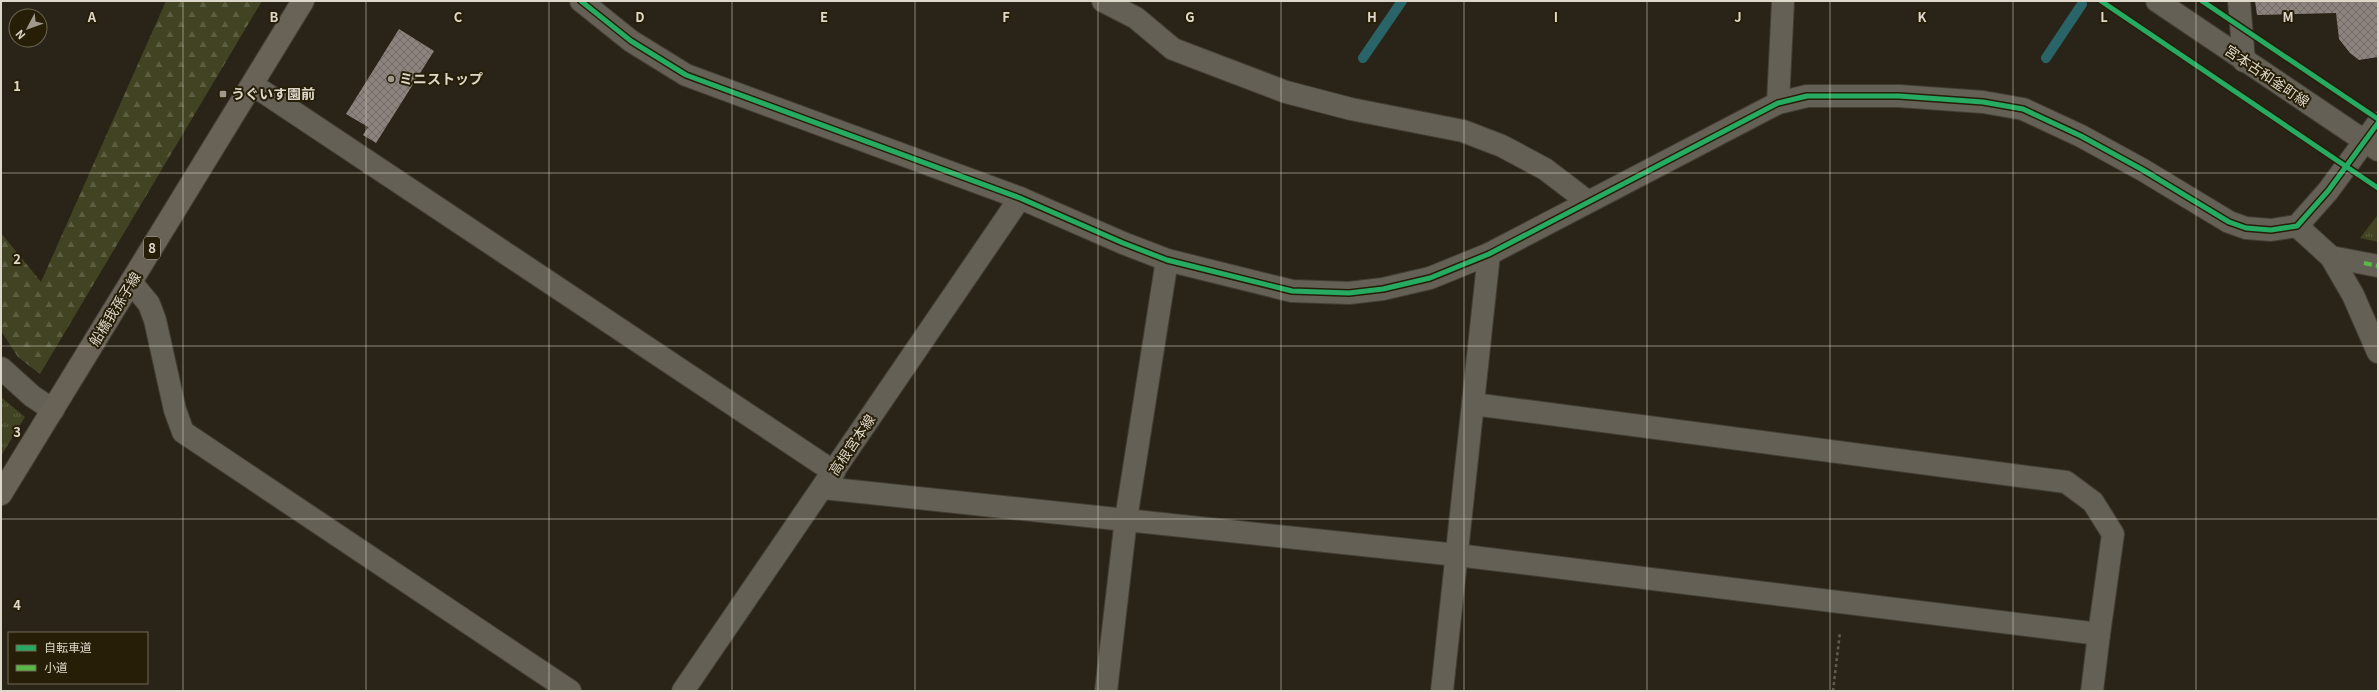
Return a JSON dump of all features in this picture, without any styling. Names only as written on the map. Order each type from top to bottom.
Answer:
[{"type":"main road","name":"船橋我孫子線","points":[[1,494],[304,1]]},
{"type":"street","points":[[581,1],[631,41],[686,75],[1020,198],[1123,243],[1167,260],[1292,291],[1349,293],[1382,289],[1430,278],[1489,254],[1587,201],[1778,103],[1807,96],[1899,96],[1983,102],[2023,109],[2081,136],[2144,170],[2229,222],[2246,228],[2271,230],[2297,226],[2371,145],[2378,122]]},
{"type":"street","points":[[1103,1],[1136,18],[1174,49],[1286,92],[1351,109],[1463,131],[1502,146],[1545,169],[1587,201]]},
{"type":"street","points":[[1778,103],[1783,1]]},
{"type":"street","name":"宮本古和釜町線","points":[[2157,1],[2244,61],[2371,145]]},
{"type":"street","points":[[2239,1],[2244,61]]},
{"type":"street","points":[[253,84],[828,480],[1126,519],[1457,555],[2099,634]]},
{"type":"street","name":"高根宮本線","points":[[683,691],[1020,198]]},
{"type":"street","points":[[2297,226],[2331,257],[2353,295],[2378,352]]},
{"type":"street","points":[[1442,691],[1489,254]]},
{"type":"street","points":[[2331,257],[2371,265]]},
{"type":"street","points":[[1106,691],[1126,519],[1167,260]]},
{"type":"street","points":[[132,282],[149,304],[175,410],[182,432],[570,691]]},
{"type":"street","points":[[1,368],[32,396],[52,410]]},
{"type":"street","points":[[1474,404],[2066,482],[2093,502],[2113,534],[2092,691]]},
{"type":"path","points":[[1832,691],[1844,603]]},
{"type":"green space","points":[[166,1],[262,1],[40,374],[18,357],[1,331],[1,233],[41,282]]},
{"type":"green space","points":[[2377,216],[2378,242],[2360,238]]},
{"type":"green space","points":[[1,397],[25,417],[1,456]]},
{"type":"building","points":[[2255,1],[2378,1],[2378,57],[2359,60],[2350,53],[2339,39],[2336,13],[2257,15]]},
{"type":"building","points":[[399,29],[434,51],[376,143],[363,135],[368,127],[346,114]]},
{"type":"waterway","points":[[1363,58],[1402,1]]},
{"type":"waterway","points":[[2046,58],[2082,4]]},
{"type":"marked path","points":[[2364,263],[2378,266]]},
{"type":"cycle path","points":[[581,1],[631,41],[686,75],[1020,198],[1123,243],[1167,260],[1292,291],[1349,293],[1383,289],[1430,278],[1489,254],[1778,103],[1807,96],[1899,96],[1983,102],[2023,109],[2081,136],[2143,170],[2229,222],[2246,228],[2271,230],[2297,226],[2328,191],[2378,123]]},
{"type":"cycle path","points":[[2101,1],[2378,188]]},
{"type":"cycle path","points":[[2202,1],[2378,119]]},
{"type":"place","name":"ミニストップ","points":[[391,79]]},
{"type":"place","name":"うぐいす園前","points":[[223,94]]}]
